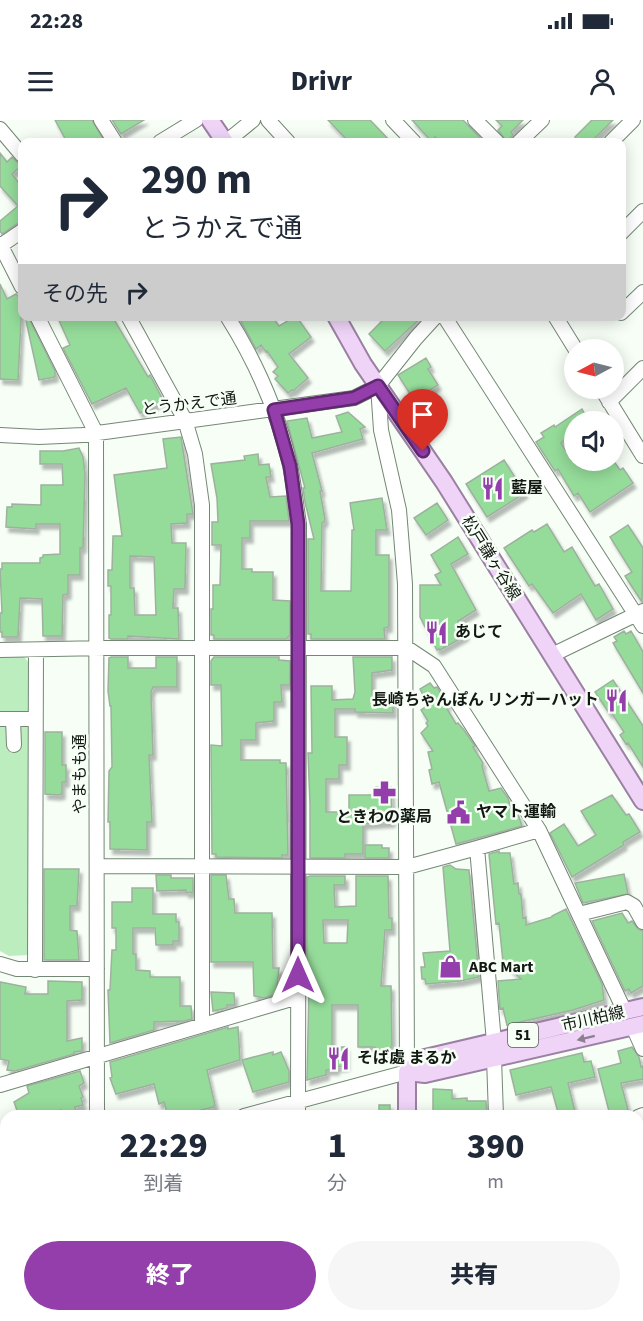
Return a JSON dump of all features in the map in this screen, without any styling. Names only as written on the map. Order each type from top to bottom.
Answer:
[{"type":"main road","points":[[210,120],[223,138]]},
{"type":"main road","name":"松戸鎌ヶ谷線","points":[[339,321],[378,386],[444,482],[643,801]]},
{"type":"main road","name":"市川柏線","points":[[407,1071],[425,1074],[494,1050],[634,1021],[643,1007]]},
{"type":"main road","points":[[407,1071],[407,1110]]},
{"type":"street","points":[[101,120],[113,138]]},
{"type":"street","points":[[167,138],[196,120]]},
{"type":"street","points":[[231,138],[253,120]]},
{"type":"street","points":[[268,120],[284,138]]},
{"type":"street","points":[[393,120],[410,138]]},
{"type":"street","points":[[475,120],[493,138]]},
{"type":"street","points":[[523,138],[542,120]]},
{"type":"street","points":[[615,138],[633,120]]},
{"type":"street","points":[[0,129],[18,150]]},
{"type":"street","points":[[626,228],[643,211]]},
{"type":"street","points":[[18,234],[0,245],[18,279]]},
{"type":"street","points":[[626,308],[643,292]]},
{"type":"street","points":[[40,321],[96,433]]},
{"type":"street","points":[[131,321],[185,420],[195,454],[202,505],[202,1024]]},
{"type":"street","points":[[230,321],[242,340],[274,410],[290,466],[298,524],[298,1110]]},
{"type":"street","points":[[266,1110],[407,1071],[407,648],[404,549],[391,466],[381,430],[378,386],[432,321]]},
{"type":"street","points":[[447,321],[641,617],[552,655]]},
{"type":"street","points":[[558,321],[569,339]]},
{"type":"street","points":[[609,402],[643,368]]},
{"type":"street","name":"とうかえで通","points":[[0,435],[39,437],[96,433],[274,410],[354,398],[378,386]]},
{"type":"street","points":[[607,399],[643,456]]},
{"type":"street","name":"やまもも通","points":[[96,433],[96,1110]]},
{"type":"street","points":[[0,650],[407,648],[434,666],[539,830],[634,1021],[643,1049]]},
{"type":"street","points":[[35,970],[36,650]]},
{"type":"street","points":[[14,745],[7,719],[36,719]]},
{"type":"street","points":[[97,866],[407,867],[539,830]]},
{"type":"street","points":[[477,848],[494,1050],[496,1110]]},
{"type":"street","points":[[579,914],[627,902],[634,906],[643,922]]},
{"type":"street","points":[[0,964],[16,969],[35,970],[97,969]]},
{"type":"street","points":[[1,1084],[298,997]]},
{"type":"green space","points":[[0,656],[24,657],[31,665],[28,955],[9,956],[0,951]]},
{"type":"building","points":[[55,120],[92,120],[103,138],[65,138]]},
{"type":"building","points":[[112,120],[144,120],[121,134]]},
{"type":"building","points":[[328,120],[370,120],[387,138],[345,138]]},
{"type":"building","points":[[412,120],[463,120],[480,138],[435,137],[428,138]]},
{"type":"building","points":[[496,120],[523,120],[511,132],[513,135],[510,138],[504,138],[498,130],[502,126]]},
{"type":"building","points":[[592,120],[613,120],[595,138],[575,137]]},
{"type":"building","points":[[0,153],[7,162],[12,157],[18,163],[18,169],[12,174],[18,182],[18,206],[0,186]]},
{"type":"building","points":[[18,206],[18,224],[2,234],[0,221]]},
{"type":"building","points":[[0,284],[7,299],[16,294],[18,296],[18,321],[21,321],[18,380],[0,379]]},
{"type":"building","points":[[26,321],[30,321],[55,371],[55,377],[39,380]]},
{"type":"building","points":[[59,321],[115,321],[148,377],[150,375],[163,400],[140,413],[126,388],[92,404],[63,348],[70,345]]},
{"type":"building","points":[[241,321],[276,321],[279,326],[288,321],[300,321],[311,337],[289,354],[308,378],[288,393],[275,379],[278,376],[273,372],[278,367],[267,351],[261,345],[256,349]]},
{"type":"building","points":[[382,321],[418,321],[385,351],[369,334]]},
{"type":"building","points":[[426,358],[431,367],[428,369],[438,385],[414,400],[398,375]]},
{"type":"building","points":[[348,412],[365,427],[360,429],[363,439],[312,453],[322,491],[320,491],[325,519],[322,523],[321,591],[351,591],[352,530],[354,530],[350,503],[382,498],[387,530],[376,530],[376,555],[389,555],[389,627],[384,628],[385,639],[311,639],[311,634],[308,634],[308,539],[314,539],[305,502],[303,488],[305,488],[287,421],[307,418],[312,438],[342,432],[336,416]]},
{"type":"building","points":[[564,421],[564,440],[561,443],[564,448],[564,471],[624,470],[633,483],[590,512],[578,493],[574,496],[558,469],[555,471],[536,442],[544,437],[541,433],[554,425],[555,427]]},
{"type":"building","points":[[181,437],[193,514],[187,514],[187,523],[171,524],[172,543],[186,543],[185,589],[174,589],[173,608],[178,608],[179,639],[128,636],[128,639],[111,639],[109,638],[109,615],[111,615],[111,586],[108,586],[108,570],[112,570],[113,536],[122,536],[114,475],[167,468],[163,439]],"holes":[[[130,556],[154,557],[156,615],[135,615],[134,588],[130,588]]]},
{"type":"building","points":[[79,448],[83,457],[85,474],[83,548],[80,548],[80,575],[68,575],[68,594],[63,595],[62,636],[43,636],[42,599],[20,598],[18,637],[2,637],[2,632],[0,632],[0,613],[2,613],[0,569],[2,569],[2,563],[40,563],[43,555],[60,554],[60,524],[36,524],[36,529],[6,527],[7,507],[12,507],[12,504],[41,505],[41,485],[63,485],[62,464],[40,464],[40,451]]},
{"type":"building","points":[[258,454],[259,465],[269,464],[271,477],[266,477],[270,497],[286,496],[289,521],[250,521],[250,538],[242,538],[242,569],[252,569],[252,572],[273,572],[273,600],[290,601],[290,635],[286,639],[214,639],[214,635],[211,635],[211,609],[213,609],[213,585],[220,585],[221,545],[212,545],[212,522],[218,522],[217,498],[211,464],[245,460],[244,456]]},
{"type":"building","points":[[504,460],[525,493],[487,517],[466,484]]},
{"type":"building","points":[[437,503],[448,520],[426,535],[414,518]]},
{"type":"building","points":[[547,524],[564,552],[572,547],[595,586],[599,584],[613,609],[596,620],[581,594],[553,613],[532,584],[529,586],[504,548],[532,530],[534,532]]},
{"type":"building","points":[[628,525],[643,548],[642,602],[625,576],[632,572],[610,537]]},
{"type":"building","points":[[458,537],[468,554],[451,564],[476,610],[458,621],[465,636],[437,650],[420,617],[420,585],[441,585],[435,575],[441,572],[431,555]]},
{"type":"building","points":[[624,631],[626,634],[631,631],[643,652],[643,693],[613,643],[617,641],[614,637]]},
{"type":"building","points":[[128,657],[128,668],[156,668],[156,657],[177,657],[177,687],[153,687],[151,692],[153,755],[149,755],[152,822],[147,822],[147,850],[110,849],[109,771],[112,767],[111,706],[108,691],[109,658]]},
{"type":"building","points":[[214,657],[279,657],[279,660],[290,661],[290,685],[281,685],[282,702],[274,702],[274,721],[256,723],[256,740],[241,740],[241,760],[280,760],[280,763],[286,763],[288,855],[282,855],[282,858],[216,857],[216,854],[212,854],[211,745],[222,746],[221,685],[211,685],[211,661]]},
{"type":"building","points":[[353,657],[392,657],[392,670],[372,673],[372,694],[393,694],[393,713],[335,709],[335,737],[347,737],[347,765],[339,765],[339,779],[326,779],[326,812],[349,812],[349,795],[376,795],[376,787],[391,787],[392,822],[363,824],[363,854],[345,854],[345,858],[310,858],[308,753],[312,753],[311,686],[332,686],[332,700],[353,699],[355,692]]},
{"type":"building","points":[[613,680],[643,726],[643,767],[628,743],[626,744],[620,735],[624,732],[595,692]]},
{"type":"building","points":[[430,683],[434,688],[437,687],[456,724],[458,723],[475,746],[473,747],[483,763],[489,791],[501,788],[508,798],[511,809],[514,808],[516,815],[518,814],[522,826],[456,844],[439,782],[432,784],[429,770],[432,769],[428,752],[433,751],[421,733],[428,726],[426,723],[428,721],[421,710],[428,705],[420,689]]},
{"type":"building","points":[[45,732],[62,732],[62,765],[66,765],[66,782],[62,782],[62,794],[58,795],[45,794]]},
{"type":"building","points":[[612,795],[626,815],[629,814],[640,832],[623,842],[624,845],[572,877],[550,833],[564,824],[578,846],[596,835],[581,811]]},
{"type":"building","points":[[365,845],[382,845],[382,848],[389,848],[389,858],[365,858]]},
{"type":"building","points":[[499,851],[499,853],[510,853],[514,884],[518,883],[526,925],[552,917],[566,909],[602,984],[604,1000],[573,1010],[507,1025],[503,1008],[500,1009],[498,981],[521,979],[503,962],[499,923],[496,924],[489,854]]},
{"type":"building","points":[[450,865],[456,869],[469,870],[479,977],[426,984],[425,979],[422,979],[421,967],[425,967],[423,953],[450,951],[443,867]]},
{"type":"building","points":[[44,869],[79,869],[77,906],[70,906],[70,930],[77,931],[79,960],[44,960]]},
{"type":"building","points":[[624,874],[628,894],[583,903],[575,883]]},
{"type":"building","points":[[156,875],[193,878],[193,892],[186,893],[186,890],[157,891]]},
{"type":"building","points":[[211,875],[226,875],[229,899],[234,899],[235,913],[272,913],[273,968],[279,968],[276,994],[264,998],[254,996],[253,962],[211,962]]},
{"type":"building","points":[[345,876],[345,885],[334,885],[335,907],[356,906],[356,876],[388,876],[389,918],[392,918],[392,930],[385,930],[381,986],[391,986],[392,1046],[384,1055],[374,1047],[358,1047],[358,1005],[332,1005],[332,1047],[346,1047],[346,1066],[336,1067],[336,1070],[326,1070],[326,1075],[307,1080],[309,986],[307,982],[307,877]],"holes":[[[323,920],[348,920],[347,943],[324,943]]]},
{"type":"building","points":[[132,888],[153,888],[153,914],[176,914],[176,922],[179,922],[179,941],[173,941],[173,945],[156,945],[155,928],[133,928],[133,954],[136,954],[136,970],[150,971],[150,977],[180,977],[180,1006],[191,1006],[192,1019],[154,1022],[154,1030],[110,1043],[108,990],[110,990],[112,950],[116,950],[116,928],[112,928],[112,902],[132,902]]},
{"type":"building","points":[[622,913],[628,923],[632,921],[638,929],[643,931],[643,986],[631,993],[629,989],[625,991],[592,921]]},
{"type":"building","points":[[48,981],[82,982],[82,1000],[67,1001],[67,1041],[82,1038],[82,1051],[15,1071],[7,1070],[9,1061],[0,1059],[0,982],[26,987],[25,994],[48,994]]},
{"type":"building","points":[[211,992],[234,993],[235,1005],[227,1005],[227,1008],[213,1011]]},
{"type":"building","points":[[228,1027],[228,1029],[238,1027],[240,1060],[207,1070],[215,1105],[213,1107],[201,1110],[166,1110],[164,1102],[159,1104],[154,1084],[116,1094],[110,1078],[112,1077],[110,1062]]},
{"type":"building","points":[[632,1047],[639,1057],[641,1067],[643,1066],[643,1079],[621,1083],[628,1110],[609,1110],[598,1069],[621,1063],[618,1051]]},
{"type":"building","points":[[273,1052],[273,1055],[281,1052],[289,1071],[289,1082],[253,1092],[242,1060]]},
{"type":"building","points":[[582,1053],[584,1062],[591,1061],[595,1077],[568,1083],[575,1110],[557,1110],[551,1087],[516,1095],[510,1070]]},
{"type":"building","points":[[80,1071],[84,1083],[79,1086],[83,1105],[75,1107],[76,1110],[17,1110],[14,1102],[29,1093],[27,1086]]},
{"type":"building","points":[[433,1089],[452,1090],[452,1099],[467,1098],[467,1101],[486,1101],[487,1110],[433,1110]]},
{"type":"building","points":[[379,1105],[390,1105],[390,1110],[379,1110]]},
{"type":"place","name":"藍屋","points":[[493,488]]},
{"type":"place","name":"あじて","points":[[437,632]]},
{"type":"place","name":"長崎ちゃんぽん リンガーハット","points":[[617,700]]},
{"type":"place","name":"ときわの薬局","points":[[384,792]]},
{"type":"place","name":"ヤマト運輸","points":[[458,812]]},
{"type":"place","name":"ABC Mart","points":[[451,967]]},
{"type":"place","name":"そば處 まるか","points":[[339,1058]]},
{"type":"route","points":[[298,975],[298,524],[290,466],[274,410],[354,398],[378,386],[423,451]]}]
